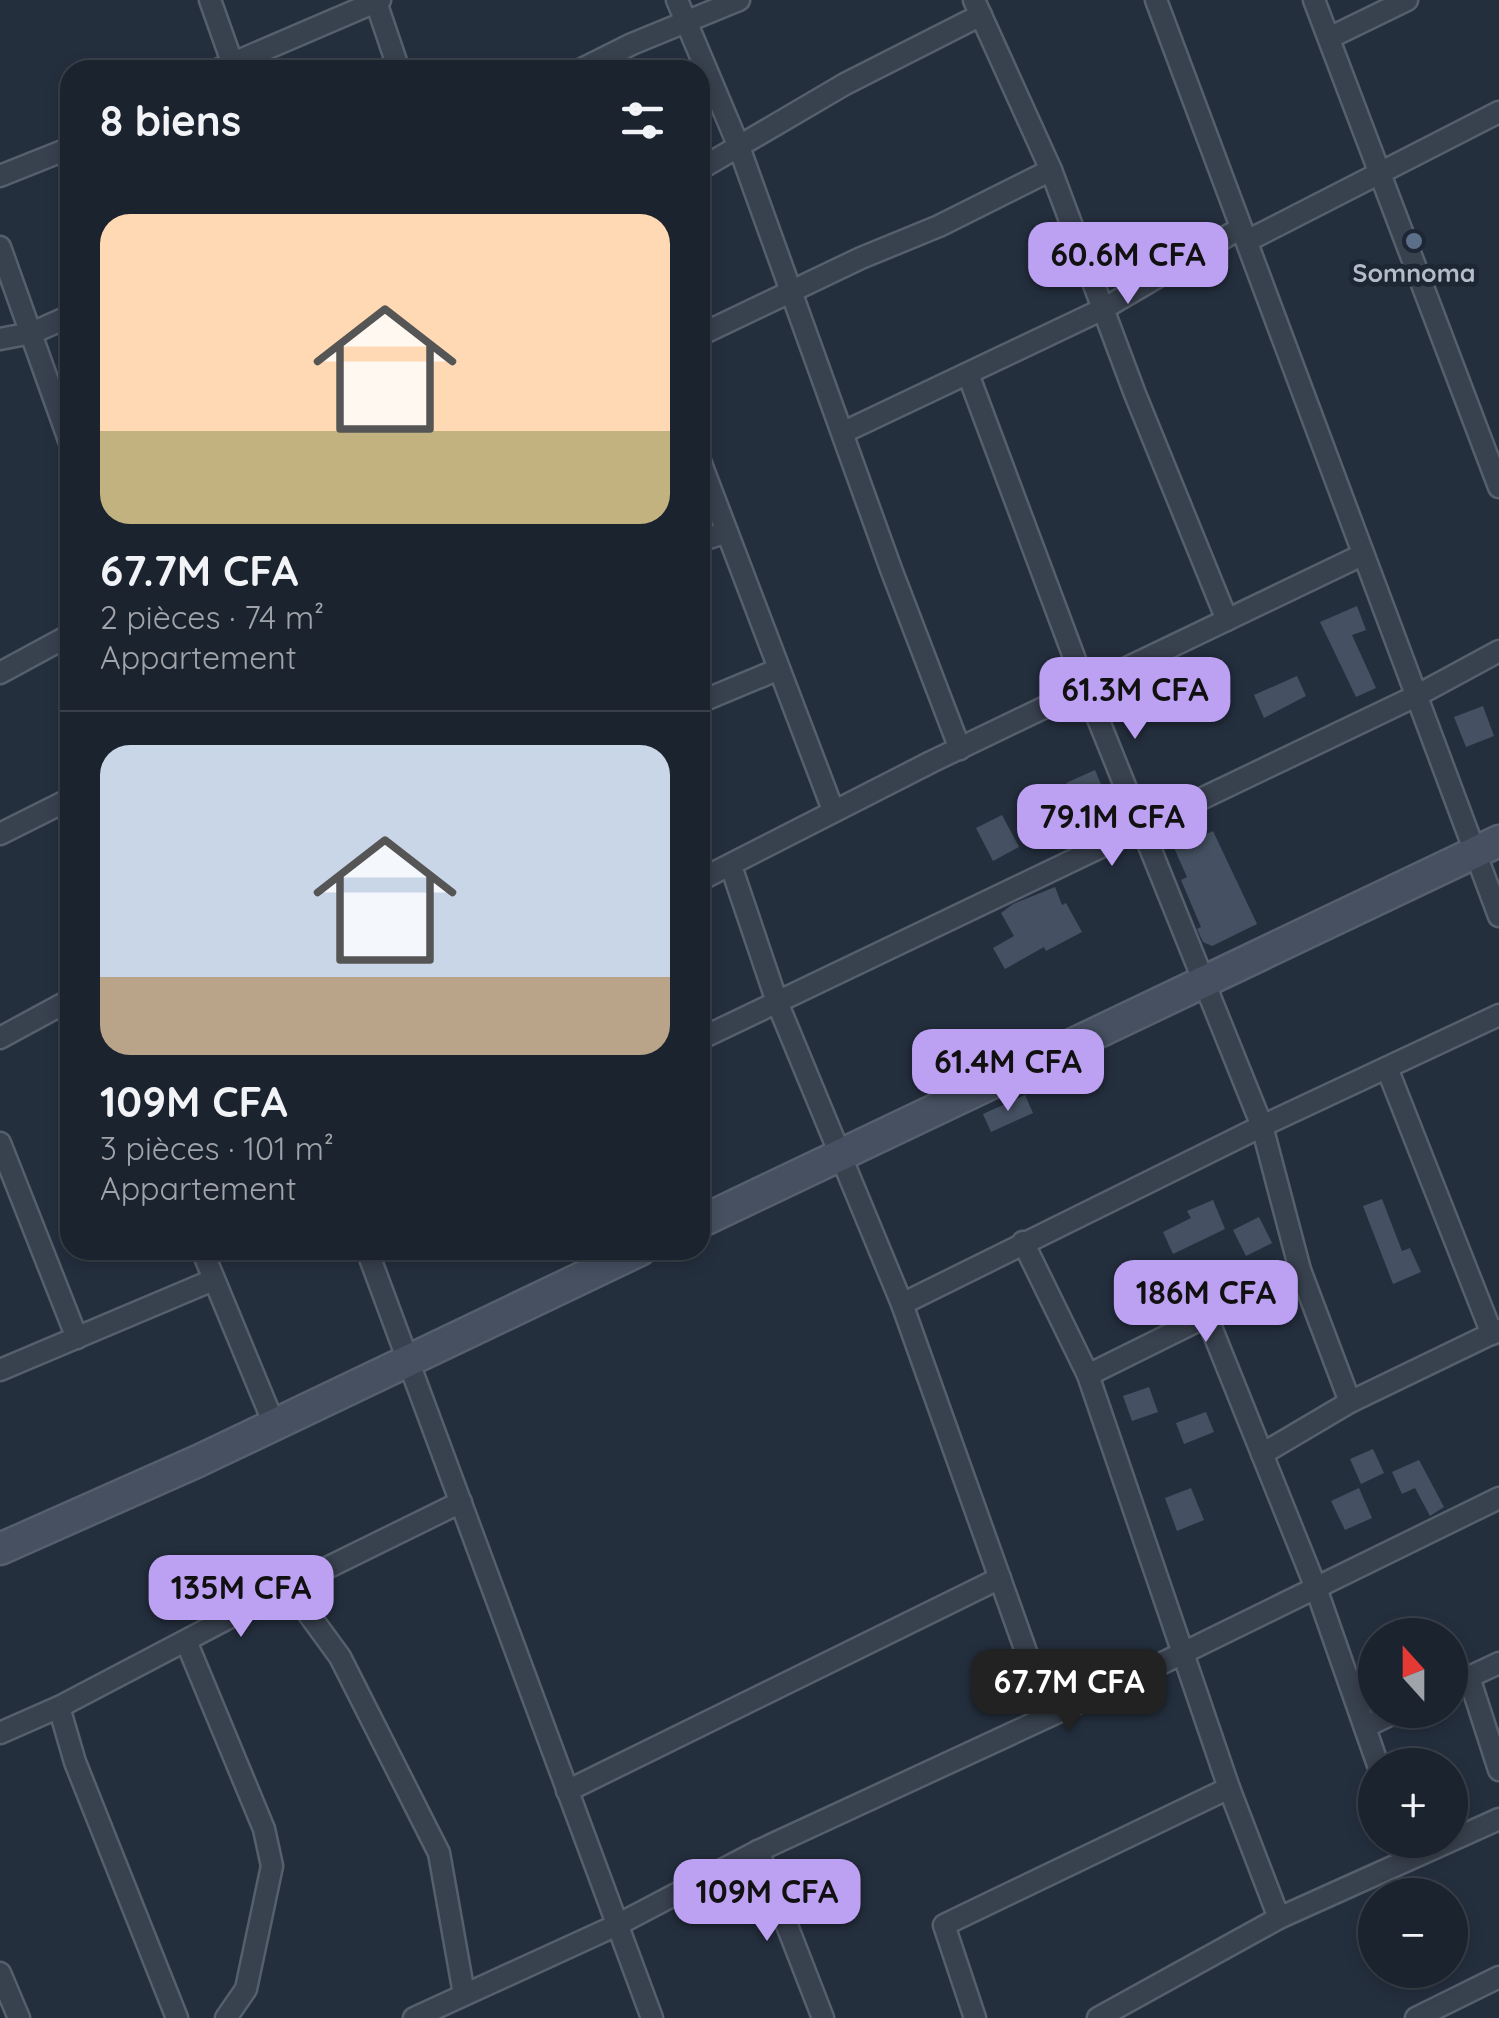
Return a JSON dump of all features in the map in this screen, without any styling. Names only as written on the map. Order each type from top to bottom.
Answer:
[{"type":"street","points":[[210,0],[224,60]]},
{"type":"street","points":[[677,0],[702,60]]},
{"type":"street","points":[[600,60],[739,0]]},
{"type":"street","points":[[1156,0],[1416,696],[1487,847],[1499,916]]},
{"type":"street","points":[[1314,0],[1499,486]]},
{"type":"street","points":[[1328,38],[1407,0]]},
{"type":"street","points":[[239,60],[378,1],[396,60]]},
{"type":"street","points":[[710,164],[977,8],[1051,170],[1102,309],[1227,620]]},
{"type":"street","points":[[710,80],[793,290],[891,569],[960,749]]},
{"type":"street","points":[[844,432],[1499,112]]},
{"type":"street","points":[[0,176],[60,152]]},
{"type":"street","points":[[710,329],[939,226],[1051,170]]},
{"type":"street","points":[[0,247],[60,414]]},
{"type":"street","points":[[0,339],[32,334],[60,321]]},
{"type":"street","points":[[968,374],[1086,688],[1262,1126],[1300,1270],[1350,1402]]},
{"type":"street","points":[[710,487],[833,810]]},
{"type":"street","points":[[710,538],[727,532]]},
{"type":"street","points":[[710,875],[833,810],[1362,555]]},
{"type":"street","points":[[0,673],[60,640]]},
{"type":"street","points":[[710,1034],[1416,696],[1499,651]]},
{"type":"street","points":[[710,698],[779,669]]},
{"type":"street","points":[[0,834],[60,804]]},
{"type":"street","points":[[710,1217],[1487,847]]},
{"type":"street","points":[[731,866],[777,1002],[902,1304],[1049,1716]]},
{"type":"street","points":[[0,1038],[60,1005]]},
{"type":"street","points":[[902,1304],[1262,1126],[1499,1015]]},
{"type":"street","points":[[1262,1454],[1350,1402],[1496,1332],[1387,1068]]},
{"type":"street","points":[[0,1143],[77,1338]]},
{"type":"street","points":[[1023,1242],[1088,1376],[1229,1788],[1279,1918]]},
{"type":"street","points":[[205,1260],[274,1424]]},
{"type":"street","points":[[371,1260],[652,2018]]},
{"type":"street","points":[[0,1549],[619,1260]]},
{"type":"street","points":[[1088,1376],[1300,1270]]},
{"type":"street","points":[[0,1370],[212,1280]]},
{"type":"street","points":[[1207,1317],[1316,1588],[1358,1710]]},
{"type":"street","points":[[414,2018],[618,1925],[758,1852],[1499,1498]]},
{"type":"street","points":[[0,1733],[59,1707],[460,1502]]},
{"type":"street","points":[[567,1792],[1000,1578]]},
{"type":"street","points":[[289,1587],[340,1658],[439,1853],[464,1994]]},
{"type":"street","points":[[186,1641],[264,1830],[272,1866],[246,1988],[226,2018]]},
{"type":"street","points":[[1468,1677],[1499,1663]]},
{"type":"street","points":[[1468,1699],[1499,1770]]},
{"type":"street","points":[[59,1707],[75,1762],[177,2018]]},
{"type":"street","points":[[975,2018],[944,1926],[1229,1788]]},
{"type":"street","points":[[1468,1830],[1499,1819]]},
{"type":"street","points":[[758,1852],[823,2018]]},
{"type":"street","points":[[1098,2018],[1393,1858]]},
{"type":"street","points":[[0,1973],[19,2018]]},
{"type":"street","points":[[1416,2018],[1499,1977]]},
{"type":"building","points":[[1357,606],[1366,630],[1352,635],[1376,688],[1356,697],[1320,622]]},
{"type":"building","points":[[1297,676],[1306,696],[1264,718],[1254,695]]},
{"type":"building","points":[[1483,706],[1494,736],[1466,747],[1454,717]]},
{"type":"building","points":[[1095,770],[1103,789],[1075,801],[1066,783]]},
{"type":"building","points":[[1002,815],[1019,847],[993,861],[976,828]]},
{"type":"building","points":[[1213,831],[1257,924],[1212,946],[1203,942],[1197,929],[1201,927],[1181,880],[1187,877],[1174,848]]},
{"type":"building","points":[[1055,887],[1062,905],[1066,903],[1082,932],[1005,969],[993,948],[1014,936],[1001,913]]},
{"type":"building","points":[[1025,1095],[1033,1113],[991,1132],[983,1114]]},
{"type":"building","points":[[1382,1199],[1402,1251],[1410,1248],[1421,1272],[1393,1284],[1363,1206]]},
{"type":"building","points":[[1213,1200],[1225,1229],[1173,1254],[1163,1232],[1191,1218],[1187,1211]]},
{"type":"building","points":[[1259,1217],[1272,1243],[1246,1256],[1233,1230]]},
{"type":"building","points":[[1149,1387],[1158,1412],[1132,1421],[1123,1396]]},
{"type":"building","points":[[1206,1412],[1214,1432],[1184,1444],[1176,1423]]},
{"type":"building","points":[[1373,1449],[1384,1473],[1361,1484],[1350,1459]]},
{"type":"building","points":[[1419,1460],[1444,1507],[1430,1516],[1415,1488],[1402,1494],[1392,1472]]},
{"type":"building","points":[[1191,1488],[1204,1520],[1177,1531],[1165,1498]]},
{"type":"building","points":[[1359,1488],[1372,1518],[1345,1530],[1331,1501]]},
{"type":"place","name":"Somnoma","points":[[1414,241]]}]
